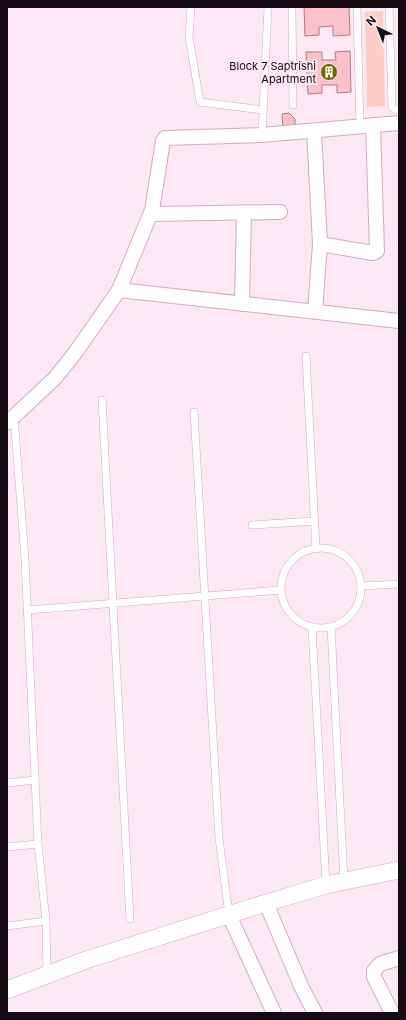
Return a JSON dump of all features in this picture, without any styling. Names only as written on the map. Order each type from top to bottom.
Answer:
[{"type":"street","points":[[11,419],[55,378],[75,354],[119,290],[151,214],[163,141],[165,138],[262,135],[399,123]]},
{"type":"street","points":[[320,244],[373,253],[377,250],[366,125]]},
{"type":"street","points":[[314,131],[320,244],[315,310]]},
{"type":"street","points":[[151,214],[280,212]]},
{"type":"street","points":[[242,304],[244,213]]},
{"type":"street","points":[[119,290],[242,304],[315,310],[399,321]]},
{"type":"street","points":[[7,990],[86,960],[326,884],[399,870]]},
{"type":"street","points":[[266,903],[301,986],[315,1013]]},
{"type":"street","points":[[229,915],[274,1013]]},
{"type":"street","points":[[392,1013],[374,977],[374,971],[380,964],[399,958]]},
{"type":"lane","points":[[191,7],[190,37],[200,102],[263,110]]},
{"type":"lane","points":[[262,135],[268,7]]},
{"type":"lane","points":[[292,7],[293,105]]},
{"type":"lane","points":[[357,7],[366,125]]},
{"type":"lane","points":[[389,7],[392,107],[399,110]]},
{"type":"lane","points":[[306,356],[316,549]]},
{"type":"lane","points":[[102,400],[130,920]]},
{"type":"lane","points":[[194,412],[219,838],[229,915]]},
{"type":"lane","points":[[11,419],[28,610],[38,844],[46,921],[47,974]]},
{"type":"lane","points":[[252,525],[315,521]]},
{"type":"lane","points":[[316,549],[327,549],[337,552],[347,558],[359,575],[361,586],[360,597],[356,607],[350,616],[331,627],[312,627],[300,622],[290,614],[284,603],[281,590],[282,578],[287,567],[295,558],[304,552],[316,549]]},
{"type":"lane","points":[[361,586],[399,584]]},
{"type":"lane","points":[[28,610],[281,590]]},
{"type":"lane","points":[[312,627],[320,745],[326,884]]},
{"type":"lane","points":[[331,627],[344,881]]},
{"type":"lane","points":[[7,783],[35,780]]},
{"type":"lane","points":[[7,847],[38,844]]},
{"type":"lane","points":[[7,926],[46,921]]},
{"type":"shaded area","points":[[383,11],[385,106],[367,107],[365,12]]},
{"type":"building","points":[[304,7],[349,7],[350,35],[333,36],[333,26],[319,27],[319,35],[305,36]]},
{"type":"building","name":"Block 7 Saptrishi Apartment","points":[[350,51],[351,92],[337,93],[337,85],[322,85],[322,93],[308,94],[306,52],[322,52],[322,60],[336,60],[335,52]]},
{"type":"building","points":[[289,113],[295,119],[295,125],[283,127],[282,114]]},
{"type":"place","name":"Block 7 Saptrishi Apartment","points":[[329,72]]}]
